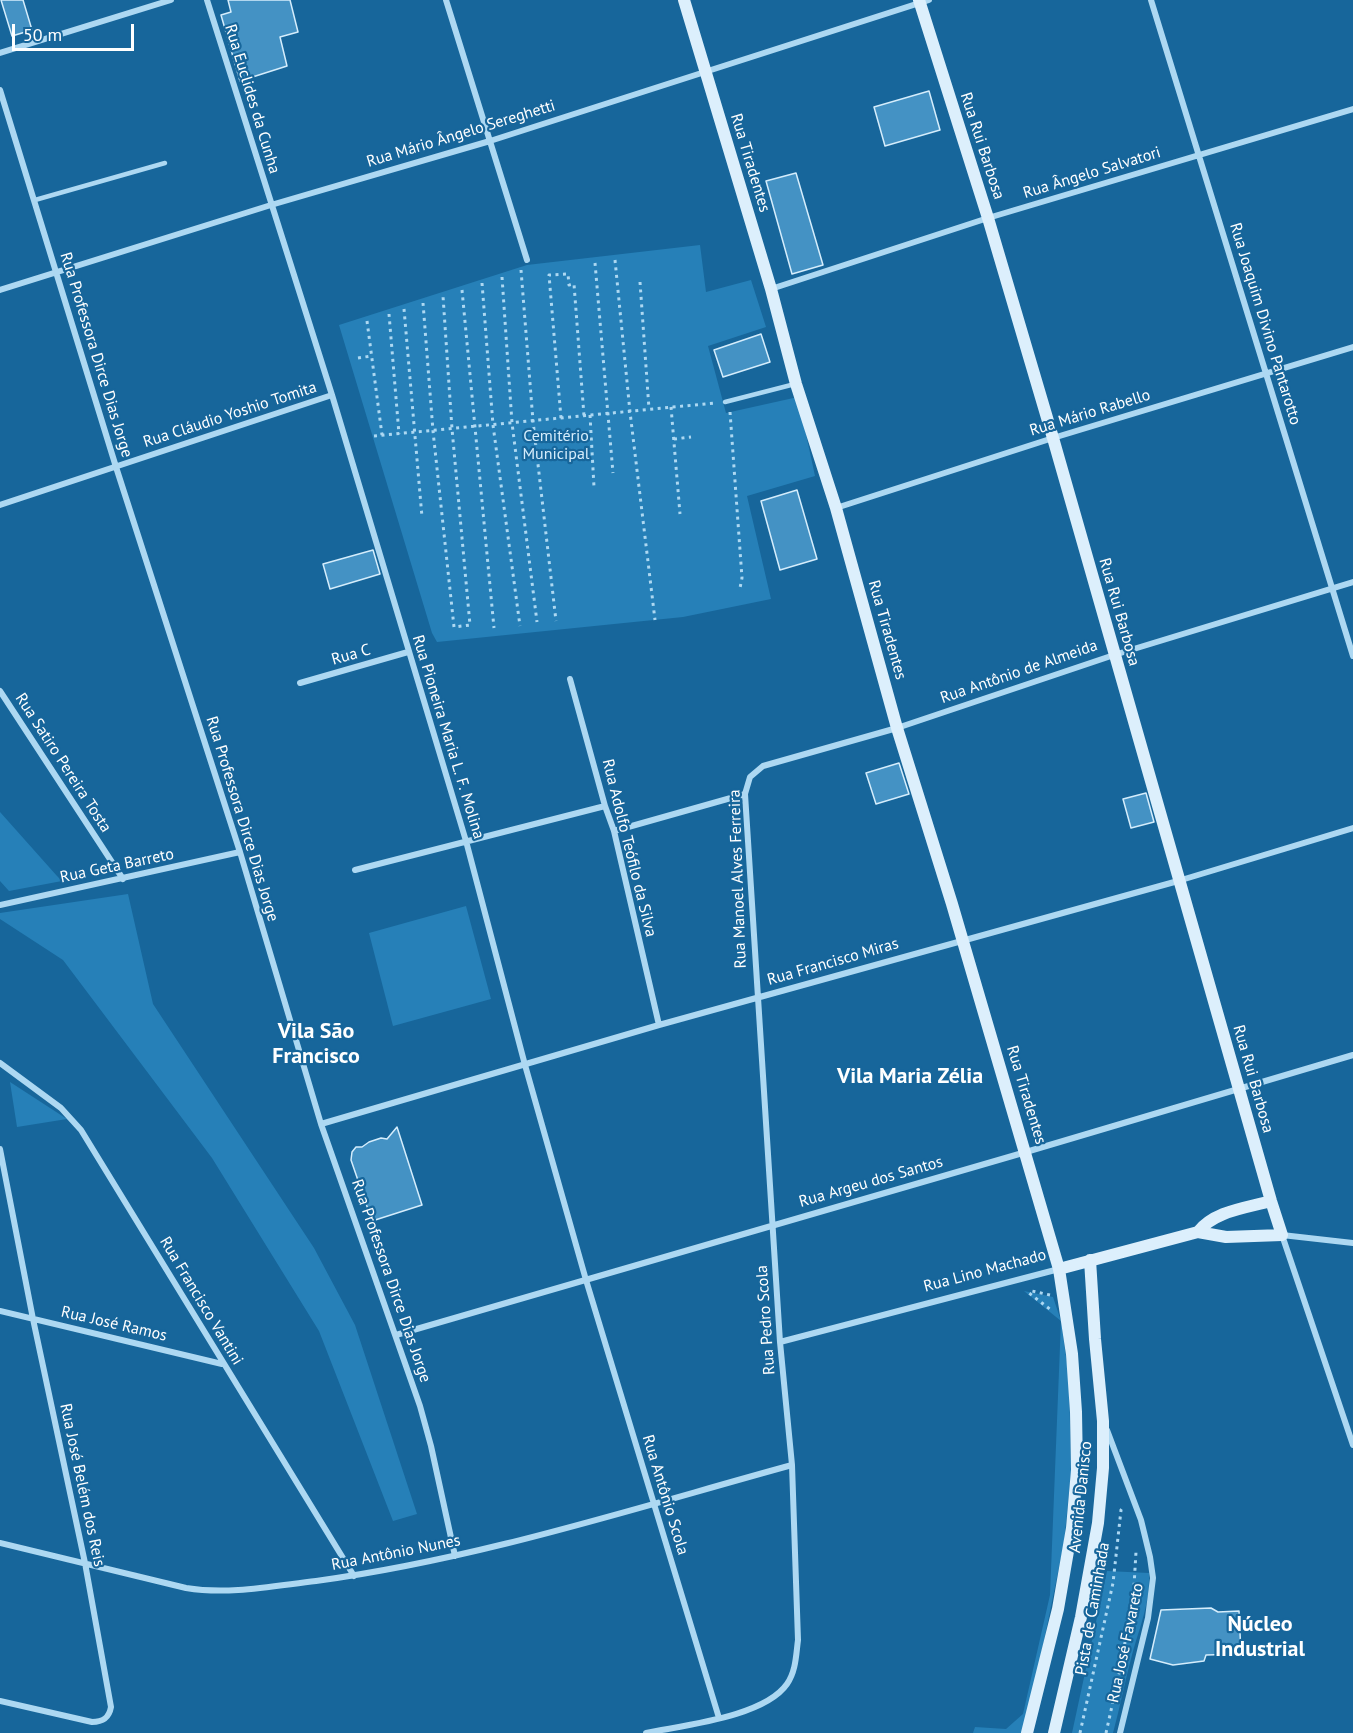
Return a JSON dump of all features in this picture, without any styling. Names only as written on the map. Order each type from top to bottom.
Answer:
[{"type":"main road","name":"Rua Tiradentes","points":[[684,0],[771,289],[796,384],[836,508],[897,728],[952,904],[1059,1269]]},
{"type":"main road","name":"Rua Rui Barbosa","points":[[922,1],[1053,438],[1270,1201],[1282,1235]]},
{"type":"main road","name":"Rua Lino Machado","points":[[1198,1232],[1203,1225],[1222,1214],[1270,1201]]},
{"type":"main road","name":"Rua Lino Machado","points":[[1059,1269],[1198,1232],[1226,1237],[1282,1235]]},
{"type":"main road","name":"Avenida Danisco","points":[[1054,1733],[1081,1617],[1098,1523],[1103,1468],[1103,1421],[1090,1260]]},
{"type":"main road","name":"Avenida Danisco","points":[[1028,1733],[1058,1609],[1072,1528],[1077,1470],[1072,1354],[1059,1269]]},
{"type":"street","points":[[0,53],[171,0]]},
{"type":"street","name":"Rua Euclides da Cunha","points":[[207,0],[271,205]]},
{"type":"street","points":[[446,0],[527,260]]},
{"type":"street","name":"Rua Joaquim Divino Pantarotto","points":[[1151,0],[1353,656]]},
{"type":"street","name":"Rua Mário Ângelo Sereghetti","points":[[0,290],[271,205],[490,141],[706,73],[922,1]]},
{"type":"street","name":"Rua Professora Dirce Dias Jorge","points":[[0,90],[116,467],[240,852],[321,1124],[396,1335],[431,1446],[455,1556]]},
{"type":"street","name":"Rua Ângelo Salvatori","points":[[771,289],[988,218],[1353,109]]},
{"type":"street","name":"Rua Pioneira Maria L. F. Molina","points":[[271,205],[332,395],[466,841],[525,1065],[586,1280]]},
{"type":"street","name":"Rua Mário Rabello","points":[[836,508],[1053,438],[1353,347]]},
{"type":"street","name":"Rua Cláudio Yoshio Tomita","points":[[0,505],[332,395]]},
{"type":"street","name":"Rua Antônio de Almeida","points":[[763,766],[897,728],[1114,655],[1353,582]]},
{"type":"street","name":"Rua C","points":[[300,683],[408,652]]},
{"type":"street","name":"Rua Adolfo Teófilo da Silva","points":[[570,679],[614,831],[659,1025]]},
{"type":"street","name":"Rua Satiro Pereira Tosta","points":[[0,691],[123,879]]},
{"type":"street","name":"Rua Manoel Alves Ferreira","points":[[757,998],[745,794],[750,777],[763,766]]},
{"type":"street","points":[[614,831],[745,794]]},
{"type":"street","points":[[355,870],[605,806]]},
{"type":"street","name":"Rua Francisco Miras","points":[[321,1124],[659,1025],[1178,880],[1353,828]]},
{"type":"street","name":"Rua Geta Barreto","points":[[0,905],[240,852]]},
{"type":"street","name":"Rua Pedro Scola","points":[[646,1733],[751,1709],[777,1696],[788,1683],[795,1665],[798,1640],[792,1465],[780,1342],[757,998]]},
{"type":"street","name":"Rua Argeu dos Santos","points":[[396,1335],[1353,1055]]},
{"type":"street","name":"Rua Francisco Vantini","points":[[0,1063],[61,1108],[81,1130],[222,1364],[354,1576]]},
{"type":"street","name":"Rua José Belém dos Reis","points":[[0,1149],[33,1319],[85,1563],[111,1707],[110,1715],[99,1722],[92,1722],[0,1701]]},
{"type":"street","points":[[1282,1235],[1353,1445]]},
{"type":"street","name":"Rua Lino Machado","points":[[1282,1235],[1353,1243]]},
{"type":"street","name":"Rua Lino Machado","points":[[780,1342],[1059,1269]]},
{"type":"street","name":"Rua Antônio Scola","points":[[586,1280],[719,1718]]},
{"type":"street","name":"Rua José Ramos","points":[[0,1311],[222,1364]]},
{"type":"street","name":"Rua José Favareto","points":[[1103,1421],[1140,1520],[1153,1578],[1148,1618],[1120,1733]]},
{"type":"street","name":"Rua Antônio Nunes","points":[[0,1543],[209,1592],[233,1591],[354,1576],[455,1556],[549,1533],[792,1465]]},
{"type":"lane","points":[[35,200],[165,163]]},
{"type":"lane","points":[[727,402],[796,384]]},
{"type":"path","points":[[615,260],[630,412],[655,620]]},
{"type":"path","points":[[595,263],[613,473]]},
{"type":"path","points":[[520,270],[533,421],[556,621]]},
{"type":"path","points":[[561,418],[549,275],[568,274],[569,285],[574,284],[584,416]]},
{"type":"path","points":[[502,278],[512,423],[537,622]]},
{"type":"path","points":[[640,282],[649,410]]},
{"type":"path","points":[[482,283],[493,425],[520,626]]},
{"type":"path","points":[[462,290],[494,628]]},
{"type":"path","points":[[423,303],[454,627],[470,625],[442,296]]},
{"type":"path","points":[[404,309],[422,517]]},
{"type":"path","points":[[389,314],[399,434]]},
{"type":"path","points":[[367,321],[382,435]]},
{"type":"path","points":[[358,358],[371,356]]},
{"type":"path","points":[[374,436],[727,402],[742,578],[740,588]]},
{"type":"path","points":[[671,407],[680,514]]},
{"type":"path","points":[[590,416],[594,487]]},
{"type":"path","points":[[674,439],[691,436]]},
{"type":"path","points":[[1052,1311],[1029,1293],[1032,1291],[1054,1297]]},
{"type":"path","name":"Pista de Caminhada","points":[[1080,1733],[1113,1583],[1121,1510],[1124,1506],[1129,1511]]},
{"type":"path","name":"Pista de Caminhada","points":[[1106,1733],[1122,1661],[1137,1558],[1136,1548]]},
{"type":"green space","name":"Cemitério Municipal","points":[[700,245],[706,292],[751,280],[766,327],[708,346],[726,413],[798,397],[815,476],[747,496],[771,599],[683,617],[437,642],[432,633],[339,325],[527,265]]},
{"type":"green space","points":[[0,812],[62,881],[9,891],[0,881]]},
{"type":"green space","points":[[128,894],[153,1004],[314,1248],[355,1325],[417,1514],[393,1521],[319,1331],[212,1158],[63,960],[0,919],[0,913]]},
{"type":"green space","points":[[466,906],[491,999],[393,1026],[369,933]]},
{"type":"green space","points":[[10,1082],[67,1119],[17,1127]]},
{"type":"green space","points":[[1024,1291],[1053,1297],[1061,1321]]},
{"type":"green space","points":[[1061,1321],[1069,1378],[1071,1472],[1064,1543],[1025,1733],[973,1733],[975,1727],[1006,1729],[1023,1714],[1050,1595]]},
{"type":"green space","points":[[1107,1571],[1149,1573],[1146,1605],[1113,1733],[1072,1733]]},
{"type":"building","points":[[1,0],[23,0],[32,30],[12,36]]},
{"type":"building","points":[[228,0],[290,0],[298,32],[280,37],[287,66],[240,81],[221,15],[231,12]]},
{"type":"building","points":[[929,91],[940,130],[885,146],[874,107]]},
{"type":"building","points":[[796,173],[823,265],[792,274],[766,181]]},
{"type":"building","points":[[761,334],[770,362],[723,377],[714,350]]},
{"type":"building","points":[[797,490],[817,559],[780,570],[761,501]]},
{"type":"building","points":[[373,550],[380,574],[330,589],[323,564]]},
{"type":"building","points":[[899,763],[909,794],[876,804],[866,773]]},
{"type":"building","points":[[1146,793],[1154,822],[1131,828],[1123,799]]},
{"type":"building","points":[[397,1127],[422,1205],[372,1221],[351,1160],[352,1152],[356,1147],[362,1147],[369,1142],[381,1138],[387,1139]]},
{"type":"building","points":[[1211,1608],[1218,1612],[1239,1611],[1241,1654],[1206,1655],[1204,1661],[1173,1665],[1150,1659],[1161,1610]]},
{"type":"district","name":"Vila São Francisco","points":[[316,1044]]},
{"type":"district","name":"Vila Maria Zélia","points":[[910,1077]]},
{"type":"district","name":"Núcleo Industrial","points":[[1260,1638]]}]
